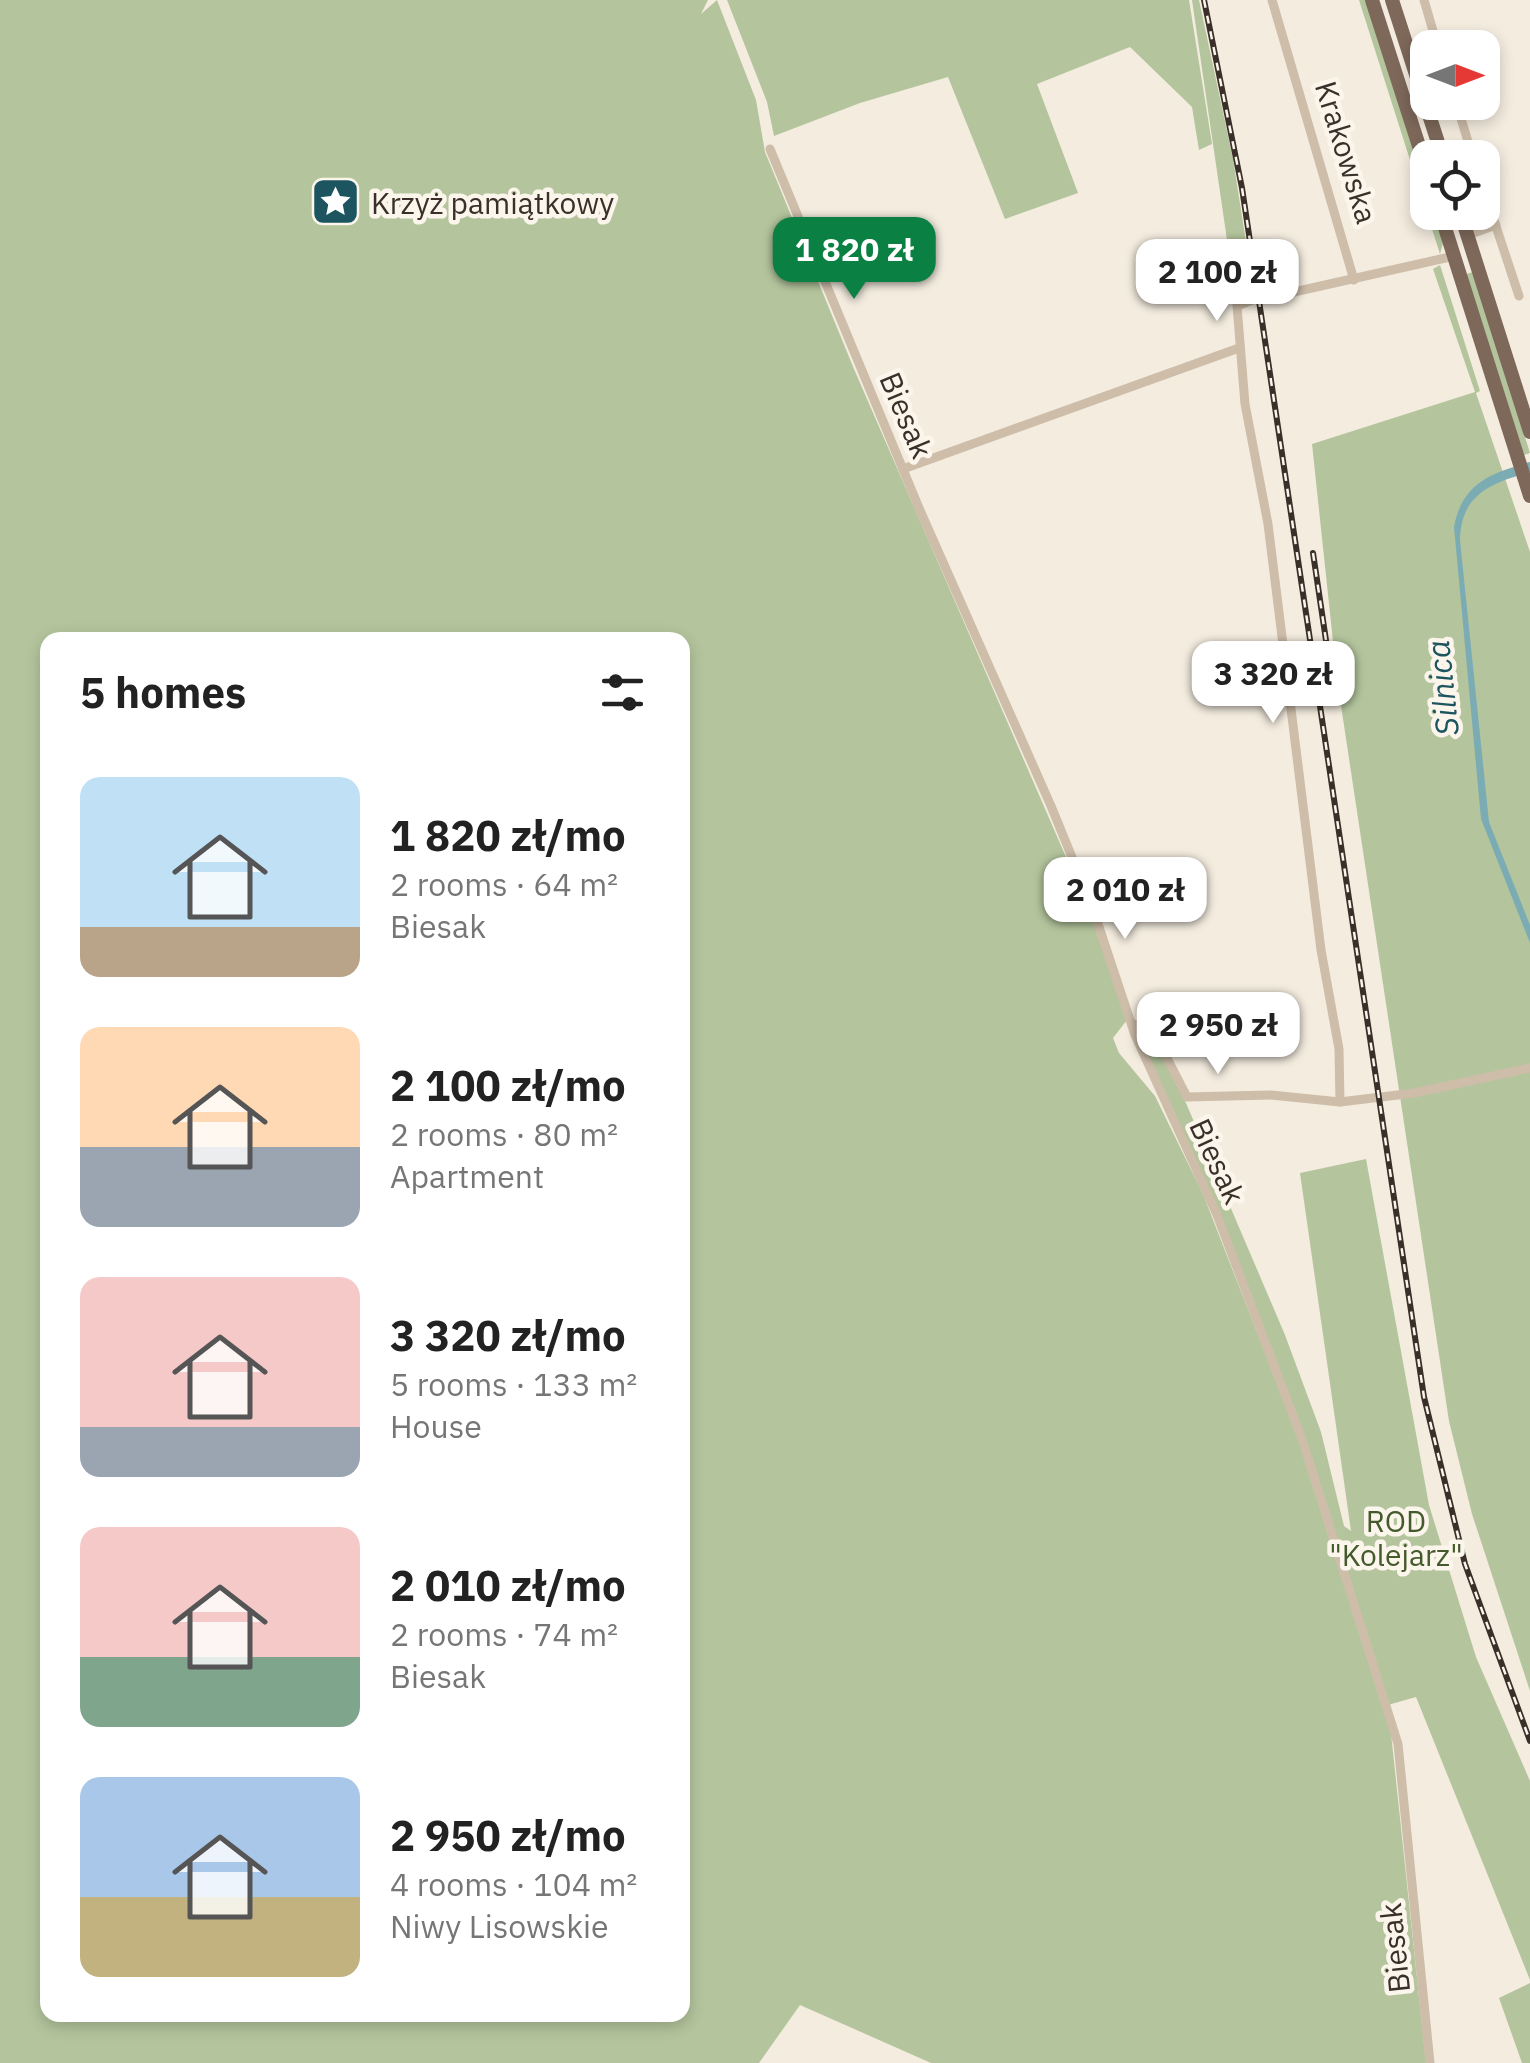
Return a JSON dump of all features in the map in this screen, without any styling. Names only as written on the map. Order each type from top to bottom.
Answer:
[{"type":"main road","points":[[1372,0],[1417,140]]},
{"type":"main road","points":[[1392,0],[1437,140]]},
{"type":"main road","points":[[1446,230],[1528,489]]},
{"type":"main road","points":[[1466,230],[1530,432]]},
{"type":"street","name":"Krakowska","points":[[1272,0],[1354,280]]},
{"type":"street","points":[[1424,0],[1433,30]]},
{"type":"street","name":"Biesak","points":[[770,149],[903,469],[1064,836],[1160,1098],[1217,1215],[1272,1357],[1398,1744],[1430,2063]]},
{"type":"street","points":[[1468,236],[1483,230]]},
{"type":"street","points":[[1498,230],[1519,296]]},
{"type":"street","points":[[1285,294],[1454,256]]},
{"type":"street","points":[[1255,299],[1236,309],[1239,348],[1268,524],[1322,950],[1339,1048],[1340,1102]]},
{"type":"street","points":[[903,469],[1239,348]]},
{"type":"street","points":[[1132,1024],[1151,1027],[1188,1097],[1271,1095],[1340,1102],[1414,1093],[1530,1068]]},
{"type":"green space","name":"ROD \"Kolejarz\"","points":[[0,0],[708,0],[701,14],[717,0],[756,100],[765,152],[854,369],[1089,910],[1127,1020],[1113,1038],[1119,1053],[1155,1096],[1203,1194],[1300,1443],[1329,1539],[1335,1541],[1307,1444],[1145,1050],[1143,1030],[1150,1031],[1183,1096],[1285,1335],[1321,1432],[1344,1526],[1351,1531],[1300,1173],[1366,1159],[1429,1505],[1476,1657],[1530,1781],[1530,1980],[1416,1697],[1388,1705],[1426,2063],[931,2063],[800,2005],[759,2063],[0,2063]]},
{"type":"green space","points":[[727,0],[1189,0],[1212,144],[1199,150],[1192,107],[1130,47],[1037,84],[1078,193],[1005,219],[948,77],[860,103],[774,136],[767,102]]},
{"type":"green space","points":[[1192,0],[1199,0],[1233,159],[1255,299],[1236,291],[1233,281]]},
{"type":"green space","points":[[1359,0],[1366,0],[1410,140],[1410,160]]},
{"type":"green space","points":[[1432,230],[1439,230],[1443,243],[1440,254]]},
{"type":"green space","points":[[1440,265],[1480,391],[1476,393],[1530,552],[1530,1691],[1472,1514],[1449,1421],[1337,679],[1312,444],[1475,392],[1433,269]]},
{"type":"green space","points":[[1473,272],[1530,453],[1524,455],[1466,274]]},
{"type":"green space","points":[[1530,1983],[1530,2063],[1522,2063],[1499,1998]]},
{"type":"water","points":[[1530,462],[1530,472],[1491,486],[1472,501],[1460,540],[1489,822],[1530,925],[1530,943],[1481,819],[1454,527],[1464,500],[1480,482]]},
{"type":"tunnel","points":[[1255,299],[1285,294]]},
{"type":"railway","points":[[1204,0],[1242,188],[1424,1397],[1465,1564],[1530,1741]]},
{"type":"railway","points":[[1313,553],[1331,674]]},
{"type":"place","name":"Krzyż pamiątkowy","points":[[336,202]]},
{"type":"water label","name":"Silnica","points":[[1442,688]]}]
